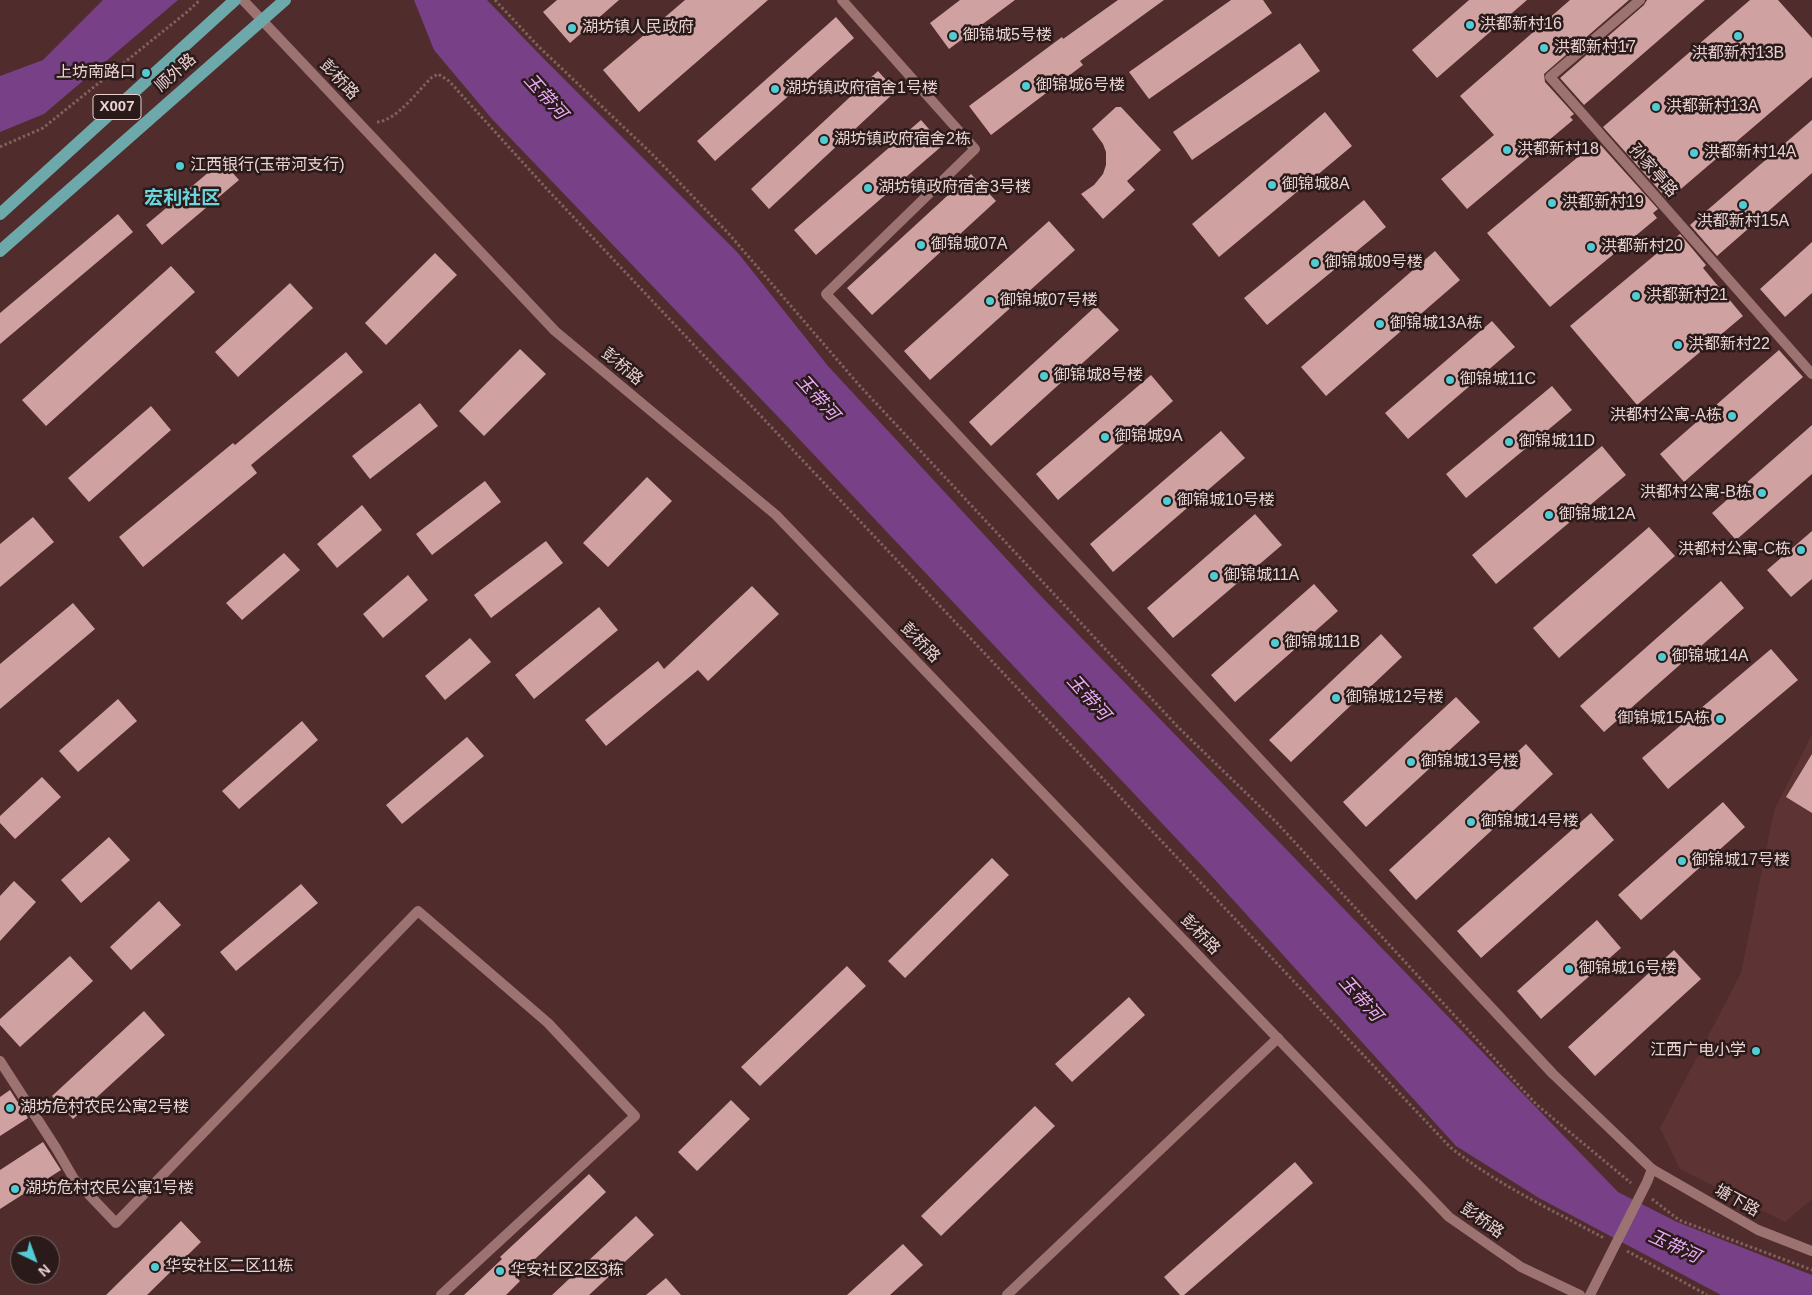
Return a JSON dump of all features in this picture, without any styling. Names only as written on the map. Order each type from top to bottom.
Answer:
[{"type":"main road","name":"顺外路","points":[[0,214],[235,0]]},
{"type":"main road","name":"顺外路","points":[[0,251],[284,0]]},
{"type":"street","name":"彭桥路","points":[[243,0],[555,331],[776,515],[1449,1216],[1521,1267],[1580,1295]]},
{"type":"street","name":"塘下路","points":[[842,0],[975,149],[826,294],[1546,1066],[1652,1169],[1758,1230],[1812,1251]]},
{"type":"street","name":"孙家亭路","points":[[1640,0],[1550,77],[1812,374]]},
{"type":"street","points":[[0,1061],[74,1179],[116,1223],[418,911],[548,1022],[635,1116],[441,1295]]},
{"type":"street","points":[[1007,1295],[1278,1038]]},
{"type":"street","points":[[1590,1295],[1652,1169]]},
{"type":"path","points":[[0,147],[43,128],[200,0]]},
{"type":"path","points":[[495,0],[538,46],[652,154],[730,234],[859,386],[1178,727],[1277,823],[1537,1105],[1632,1184]]},
{"type":"path","points":[[358,122],[381,122],[397,113],[431,78],[438,74],[449,81],[545,187],[1450,1147],[1467,1161],[1490,1175],[1611,1242]]},
{"type":"path","points":[[1648,1196],[1678,1220],[1812,1270]]},
{"type":"path","points":[[1620,1247],[1707,1295]]},
{"type":"shaded area","name":"江西广电小学","points":[[1812,734],[1812,1199],[1785,1222],[1680,1169],[1660,1128],[1741,973],[1774,811]]},
{"type":"water","points":[[103,0],[178,0],[44,114],[0,132],[0,76],[43,60]]},
{"type":"water","name":"玉带河","points":[[414,0],[487,0],[738,253],[828,366],[1038,593],[1618,1192],[1677,1222],[1812,1275],[1812,1295],[1721,1295],[1539,1198],[1456,1146],[1207,871],[783,422],[492,119],[434,50]]},
{"type":"building","name":"湖坊镇人民政府","points":[[557,0],[619,0],[570,43],[543,12]]},
{"type":"building","points":[[685,0],[768,0],[639,112],[603,70]]},
{"type":"building","name":"御锦城5号楼","points":[[960,0],[1015,0],[949,49],[930,23]]},
{"type":"building","name":"御锦城6号楼","points":[[1118,0],[1164,0],[1080,61],[1083,65],[991,135],[969,106],[1062,37],[1063,39]]},
{"type":"building","points":[[1231,0],[1263,0],[1272,13],[1149,99],[1129,72]]},
{"type":"building","name":"洪都新村16","points":[[1469,0],[1527,0],[1437,78],[1412,50]]},
{"type":"building","points":[[1570,0],[1629,0],[1544,74],[1545,82],[1574,114],[1570,117],[1573,120],[1467,209],[1441,179],[1494,135],[1460,96]]},
{"type":"building","points":[[1647,0],[1705,0],[1584,105],[1560,78],[1644,5]]},
{"type":"building","points":[[1750,0],[1778,0],[1812,38],[1812,77],[1668,200],[1603,127]]},
{"type":"building","name":"湖坊镇政府宿舍1号楼","points":[[836,17],[854,38],[715,161],[697,141]]},
{"type":"building","points":[[1300,43],[1320,71],[1192,160],[1173,132]]},
{"type":"building","name":"湖坊镇政府宿舍2栋","points":[[878,71],[896,91],[769,209],[751,189]]},
{"type":"building","points":[[1116,107],[1121,107],[1161,150],[1127,181],[1135,190],[1103,219],[1081,194],[1094,185],[1103,174],[1106,165],[1106,152],[1103,144],[1092,129]]},
{"type":"building","name":"御锦城8A","points":[[1325,112],[1352,146],[1219,257],[1192,224]]},
{"type":"building","name":"湖坊镇政府宿舍3号楼","points":[[921,120],[943,145],[816,255],[794,230]]},
{"type":"building","name":"洪都新村15A","points":[[1812,120],[1812,173],[1717,256],[1690,225]]},
{"type":"building","points":[[1597,141],[1658,209],[1653,213],[1657,218],[1550,307],[1487,233]]},
{"type":"building","points":[[222,161],[239,180],[162,245],[146,225]]},
{"type":"building","name":"御锦城07A","points":[[971,174],[996,201],[872,315],[847,288]]},
{"type":"building","name":"御锦城09号楼","points":[[1364,200],[1386,227],[1267,325],[1244,298]]},
{"type":"building","points":[[118,214],[133,232],[0,344],[0,313]]},
{"type":"building","name":"御锦城07号楼","points":[[1049,221],[1075,250],[930,380],[904,351]]},
{"type":"building","points":[[1680,234],[1706,265],[1703,268],[1743,316],[1637,405],[1570,326]]},
{"type":"building","points":[[1812,242],[1812,293],[1785,317],[1760,289]]},
{"type":"building","name":"御锦城13A栋","points":[[1435,251],[1460,280],[1326,396],[1301,367]]},
{"type":"building","points":[[435,253],[457,275],[386,345],[365,323]]},
{"type":"building","points":[[171,266],[195,292],[46,426],[22,400]]},
{"type":"building","points":[[290,283],[313,308],[238,377],[215,352]]},
{"type":"building","name":"御锦城8号楼","points":[[1096,306],[1119,330],[991,446],[969,422]]},
{"type":"building","name":"御锦城11C","points":[[1492,321],[1515,347],[1408,439],[1385,413]]},
{"type":"building","points":[[520,349],[546,374],[484,436],[459,411]]},
{"type":"building","name":"洪都村公寓-A栋","points":[[1779,350],[1803,377],[1684,482],[1660,454]]},
{"type":"building","points":[[346,352],[363,372],[251,465],[257,473],[143,567],[119,537],[233,443],[235,445]]},
{"type":"building","name":"御锦城9A","points":[[1151,375],[1173,401],[1058,500],[1036,474]]},
{"type":"building","name":"御锦城11D","points":[[1552,386],[1572,410],[1466,498],[1446,474]]},
{"type":"building","points":[[420,403],[438,426],[370,479],[352,456]]},
{"type":"building","points":[[151,406],[171,430],[89,502],[68,478]]},
{"type":"building","name":"洪都村公寓-B栋","points":[[1812,425],[1812,474],[1736,540],[1712,513]]},
{"type":"building","name":"御锦城10号楼","points":[[1221,431],[1245,458],[1113,572],[1090,544]]},
{"type":"building","name":"御锦城12A","points":[[1602,446],[1626,475],[1496,584],[1472,555]]},
{"type":"building","points":[[647,477],[672,501],[608,567],[583,543]]},
{"type":"building","points":[[485,481],[501,502],[432,555],[416,534]]},
{"type":"building","points":[[362,505],[382,530],[337,568],[317,544]]},
{"type":"building","name":"御锦城11A","points":[[1255,514],[1282,545],[1173,638],[1147,608]]},
{"type":"building","points":[[33,517],[54,542],[0,587],[0,544]]},
{"type":"building","points":[[1649,527],[1675,556],[1559,658],[1533,628]]},
{"type":"building","name":"洪都村公寓-C栋","points":[[1812,531],[1812,579],[1791,597],[1767,570]]},
{"type":"building","points":[[546,541],[563,563],[491,618],[474,595]]},
{"type":"building","points":[[284,553],[300,570],[242,620],[226,603]]},
{"type":"building","points":[[408,575],[428,600],[383,638],[363,614]]},
{"type":"building","name":"御锦城14A","points":[[1721,581],[1744,608],[1604,732],[1580,706]]},
{"type":"building","name":"御锦城11B","points":[[1314,584],[1338,611],[1235,702],[1211,675]]},
{"type":"building","points":[[752,586],[779,614],[708,681],[698,670],[606,746],[585,720],[658,661],[664,669]]},
{"type":"building","points":[[73,603],[95,629],[0,709],[0,664]]},
{"type":"building","points":[[599,607],[618,630],[534,699],[515,675]]},
{"type":"building","name":"御锦城12号楼","points":[[1381,634],[1402,657],[1291,762],[1269,740]]},
{"type":"building","points":[[470,638],[491,662],[445,700],[425,676]]},
{"type":"building","name":"御锦城15A栋","points":[[1771,649],[1798,680],[1668,789],[1642,758]]},
{"type":"building","name":"御锦城13号楼","points":[[1456,697],[1480,722],[1366,827],[1343,802]]},
{"type":"building","points":[[118,699],[137,721],[78,772],[59,751]]},
{"type":"building","points":[[302,721],[318,740],[239,809],[222,791]]},
{"type":"building","points":[[467,737],[484,756],[402,824],[386,805]]},
{"type":"building","name":"御锦城14号楼","points":[[1526,744],[1553,774],[1416,900],[1389,870]]},
{"type":"building","points":[[1812,754],[1812,813],[1786,797]]},
{"type":"building","points":[[42,777],[61,797],[15,839],[0,823],[0,816]]},
{"type":"building","name":"御锦城17号楼","points":[[1723,802],[1745,827],[1641,920],[1618,895]]},
{"type":"building","points":[[1591,813],[1614,840],[1481,958],[1457,931]]},
{"type":"building","points":[[109,837],[130,860],[81,903],[61,880]]},
{"type":"building","points":[[992,858],[1009,875],[905,978],[888,961]]},
{"type":"building","points":[[14,881],[36,902],[0,941],[0,896]]},
{"type":"building","points":[[301,884],[318,903],[236,971],[220,952]]},
{"type":"building","points":[[159,901],[181,925],[131,970],[110,947]]},
{"type":"building","name":"御锦城16号楼","points":[[1597,920],[1621,948],[1541,1019],[1517,991]]},
{"type":"building","points":[[1674,950],[1701,979],[1595,1076],[1568,1047]]},
{"type":"building","points":[[70,956],[93,981],[20,1047],[0,1025],[0,1019]]},
{"type":"building","points":[[847,966],[866,986],[760,1086],[741,1067]]},
{"type":"building","points":[[1129,997],[1145,1015],[1072,1082],[1055,1064]]},
{"type":"building","points":[[144,1011],[165,1035],[73,1119],[52,1096]]},
{"type":"building","name":"湖坊危村农民公寓2号楼","points":[[10,1090],[28,1118],[0,1136],[0,1097]]},
{"type":"building","points":[[731,1100],[750,1119],[697,1171],[678,1152]]},
{"type":"building","points":[[1035,1106],[1055,1126],[941,1236],[921,1216]]},
{"type":"building","name":"湖坊危村农民公寓1号楼","points":[[43,1142],[61,1170],[0,1209],[0,1170]]},
{"type":"building","points":[[1295,1162],[1313,1183],[1184,1295],[1180,1295],[1164,1277]]},
{"type":"building","points":[[589,1174],[606,1192],[516,1277],[520,1281],[506,1295],[464,1295],[502,1259],[500,1257]]},
{"type":"building","points":[[636,1216],[654,1235],[589,1295],[552,1295]]},
{"type":"building","name":"华安社区二区11栋","points":[[181,1221],[201,1242],[147,1295],[106,1295]]},
{"type":"building","points":[[903,1244],[923,1265],[890,1295],[847,1295]]},
{"type":"building","points":[[666,1278],[681,1295],[646,1295]]},
{"type":"place","name":"洪都新村16","points":[[1470,25]]},
{"type":"place","name":"湖坊镇人民政府","points":[[572,28]]},
{"type":"place","name":"御锦城5号楼","points":[[953,36]]},
{"type":"place","name":"洪都新村13B","points":[[1738,36]]},
{"type":"place","name":"洪都新村17","points":[[1544,48]]},
{"type":"place","name":"上坊南路口","points":[[146,73]]},
{"type":"place","name":"御锦城6号楼","points":[[1026,86]]},
{"type":"place","name":"湖坊镇政府宿舍1号楼","points":[[775,89]]},
{"type":"place","name":"洪都新村13A","points":[[1656,107]]},
{"type":"place","name":"湖坊镇政府宿舍2栋","points":[[824,140]]},
{"type":"place","name":"洪都新村18","points":[[1507,150]]},
{"type":"place","name":"洪都新村14A","points":[[1694,153]]},
{"type":"place","name":"江西银行(玉带河支行)","points":[[180,166]]},
{"type":"place","name":"御锦城8A","points":[[1272,185]]},
{"type":"place","name":"湖坊镇政府宿舍3号楼","points":[[868,188]]},
{"type":"place","name":"洪都新村19","points":[[1552,203]]},
{"type":"place","name":"洪都新村15A","points":[[1743,205]]},
{"type":"place","name":"御锦城07A","points":[[921,245]]},
{"type":"place","name":"洪都新村20","points":[[1591,247]]},
{"type":"place","name":"御锦城09号楼","points":[[1315,263]]},
{"type":"place","name":"洪都新村21","points":[[1636,296]]},
{"type":"place","name":"御锦城07号楼","points":[[990,301]]},
{"type":"place","name":"御锦城13A栋","points":[[1380,324]]},
{"type":"place","name":"洪都新村22","points":[[1678,345]]},
{"type":"place","name":"御锦城8号楼","points":[[1044,376]]},
{"type":"place","name":"御锦城11C","points":[[1450,380]]},
{"type":"place","name":"洪都村公寓-A栋","points":[[1732,416]]},
{"type":"place","name":"御锦城9A","points":[[1105,437]]},
{"type":"place","name":"御锦城11D","points":[[1509,442]]},
{"type":"place","name":"洪都村公寓-B栋","points":[[1762,493]]},
{"type":"place","name":"御锦城10号楼","points":[[1167,501]]},
{"type":"place","name":"御锦城12A","points":[[1549,515]]},
{"type":"place","name":"洪都村公寓-C栋","points":[[1801,550]]},
{"type":"place","name":"御锦城11A","points":[[1214,576]]},
{"type":"place","name":"御锦城11B","points":[[1275,643]]},
{"type":"place","name":"御锦城14A","points":[[1662,657]]},
{"type":"place","name":"御锦城12号楼","points":[[1336,698]]},
{"type":"place","name":"御锦城15A栋","points":[[1720,719]]},
{"type":"place","name":"御锦城13号楼","points":[[1411,762]]},
{"type":"place","name":"御锦城14号楼","points":[[1471,822]]},
{"type":"place","name":"御锦城17号楼","points":[[1682,861]]},
{"type":"place","name":"御锦城16号楼","points":[[1569,969]]},
{"type":"place","name":"江西广电小学","points":[[1756,1051]]},
{"type":"place","name":"湖坊危村农民公寓2号楼","points":[[10,1108]]},
{"type":"place","name":"湖坊危村农民公寓1号楼","points":[[15,1189]]},
{"type":"place","name":"华安社区二区11栋","points":[[155,1267]]},
{"type":"place","name":"华安社区2区3栋","points":[[500,1271]]},
{"type":"district","name":"宏利社区","points":[[182,199]]}]
